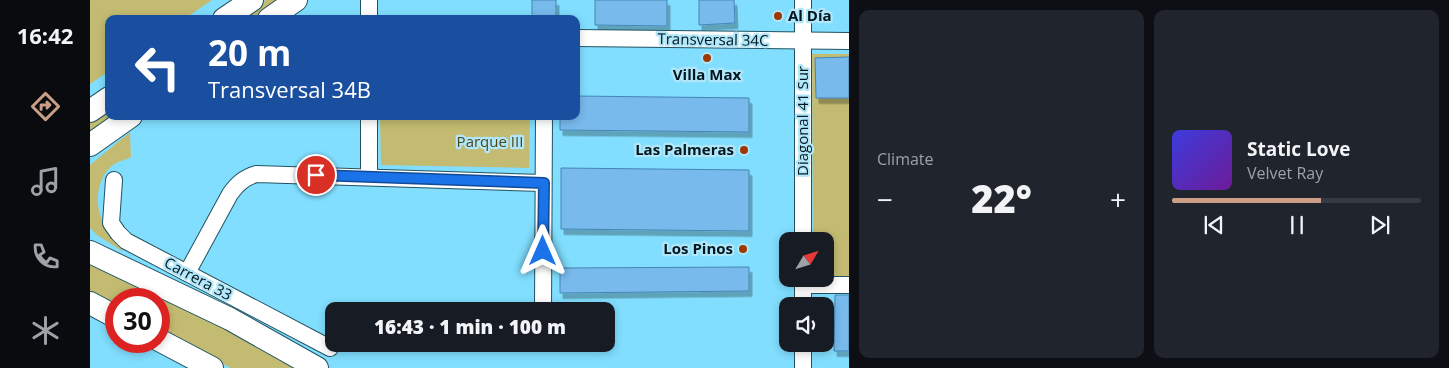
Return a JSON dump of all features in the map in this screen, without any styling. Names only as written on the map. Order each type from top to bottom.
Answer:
[{"type":"main road","points":[[230,15],[252,0]]},
{"type":"main road","points":[[275,15],[296,0]]},
{"type":"main road","points":[[90,111],[105,101]]},
{"type":"main road","points":[[90,145],[125,120]]},
{"type":"main road","points":[[90,252],[230,319],[317,368]]},
{"type":"main road","points":[[90,303],[105,311]]},
{"type":"main road","points":[[170,346],[212,368]]},
{"type":"street","points":[[369,0],[369,15]]},
{"type":"street","name":"Diagonal 41 Sur","points":[[803,0],[803,232]]},
{"type":"street","name":"Transversal 34C","points":[[580,38],[849,41]]},
{"type":"street","points":[[369,120],[369,177]]},
{"type":"street","points":[[542,302],[544,120]]},
{"type":"street","points":[[186,272],[230,194],[238,183],[246,177],[262,174],[544,183]]},
{"type":"street","name":"Carrera 33","points":[[114,180],[112,223],[126,241],[325,345]]},
{"type":"street","points":[[834,284],[849,285]]},
{"type":"street","points":[[803,352],[803,368]]},
{"type":"green space","points":[[90,0],[212,0],[190,15],[105,15],[105,74],[90,84]]},
{"type":"green space","points":[[266,0],[280,0],[259,15],[245,15]]},
{"type":"green space","points":[[812,54],[849,54],[849,280],[834,279],[834,232],[813,232]]},
{"type":"green space","points":[[105,113],[105,120],[107,120],[90,132],[90,123]]},
{"type":"green space","name":"Parque III","points":[[380,120],[530,120],[529,168],[381,165]]},
{"type":"green space","points":[[130,132],[131,157],[115,164],[107,171],[102,178],[98,195],[102,221],[125,244],[122,251],[97,235],[90,228],[90,165]]},
{"type":"green space","points":[[90,261],[147,288],[105,288],[105,300],[90,292]]},
{"type":"green space","points":[[170,299],[299,368],[231,368],[170,335]]},
{"type":"building","points":[[532,0],[556,0],[556,15],[532,15]]},
{"type":"building","points":[[595,0],[667,0],[667,26],[595,25]]},
{"type":"building","points":[[699,0],[734,0],[735,23],[699,25]]},
{"type":"building","points":[[849,57],[849,98],[816,98],[815,58]]},
{"type":"building","points":[[580,96],[749,98],[749,132],[560,130],[560,120],[580,120]]},
{"type":"building","points":[[561,168],[749,170],[749,231],[561,229]]},
{"type":"building","points":[[749,267],[749,291],[560,293],[560,268]]},
{"type":"building","points":[[835,295],[849,295],[849,351],[834,351]]},
{"type":"place","name":"Al Día","points":[[778,16]]},
{"type":"place","name":"Villa Max","points":[[707,58]]},
{"type":"place","name":"Las Palmeras","points":[[744,150]]},
{"type":"place","name":"Los Pinos","points":[[743,249]]},
{"type":"route","points":[[316,175],[544,183],[543,251]]}]
